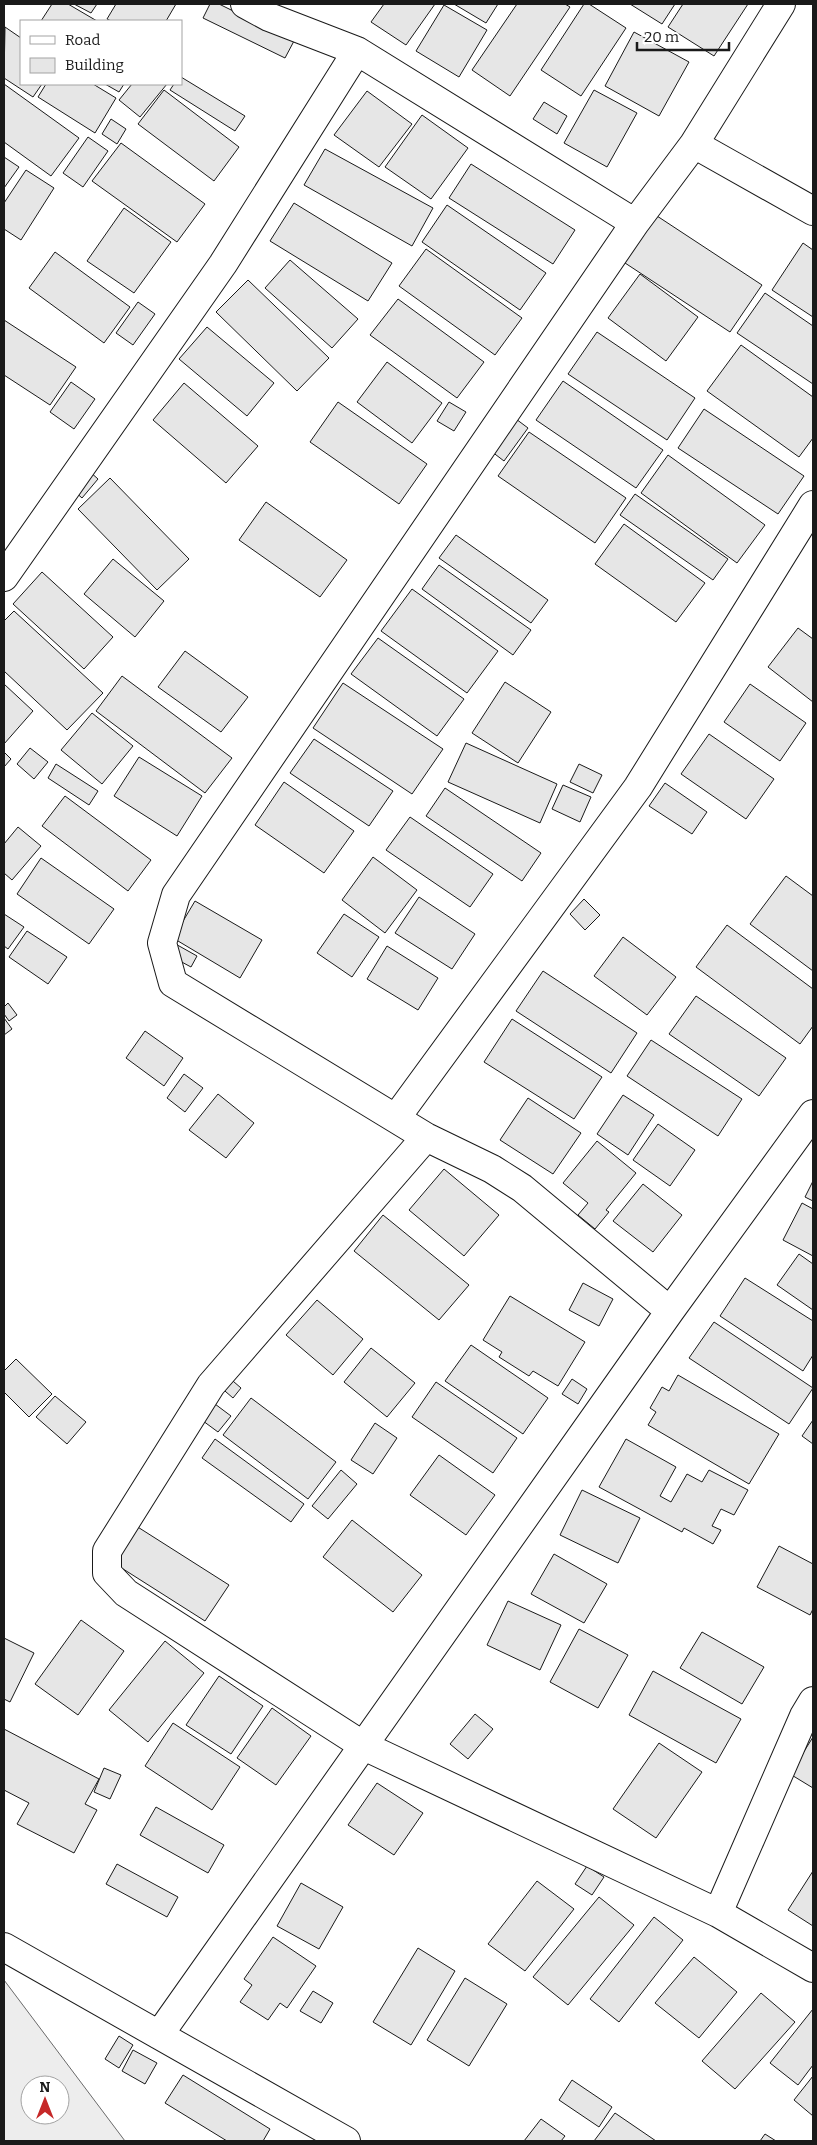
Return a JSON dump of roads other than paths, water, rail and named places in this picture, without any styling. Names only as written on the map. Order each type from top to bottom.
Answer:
[{"type":"street","points":[[245,4],[273,10],[357,51],[636,223]]},
{"type":"street","points":[[670,1311],[522,1188],[492,1169],[426,1137],[173,983],[162,943],[176,895],[636,223],[694,144],[781,4]]},
{"type":"street","points":[[4,577],[223,264],[357,51]]},
{"type":"street","points":[[694,144],[813,211]]},
{"type":"street","points":[[396,1118],[638,787],[813,505]]},
{"type":"street","points":[[159,2035],[670,1311],[813,1114]]},
{"type":"street","points":[[426,1137],[211,1386],[107,1551],[107,1573],[126,1593],[364,1746],[718,1913],[813,1968]]},
{"type":"street","points":[[718,1913],[800,1724],[813,1701]]},
{"type":"street","points":[[4,1948],[346,2141]]}]
